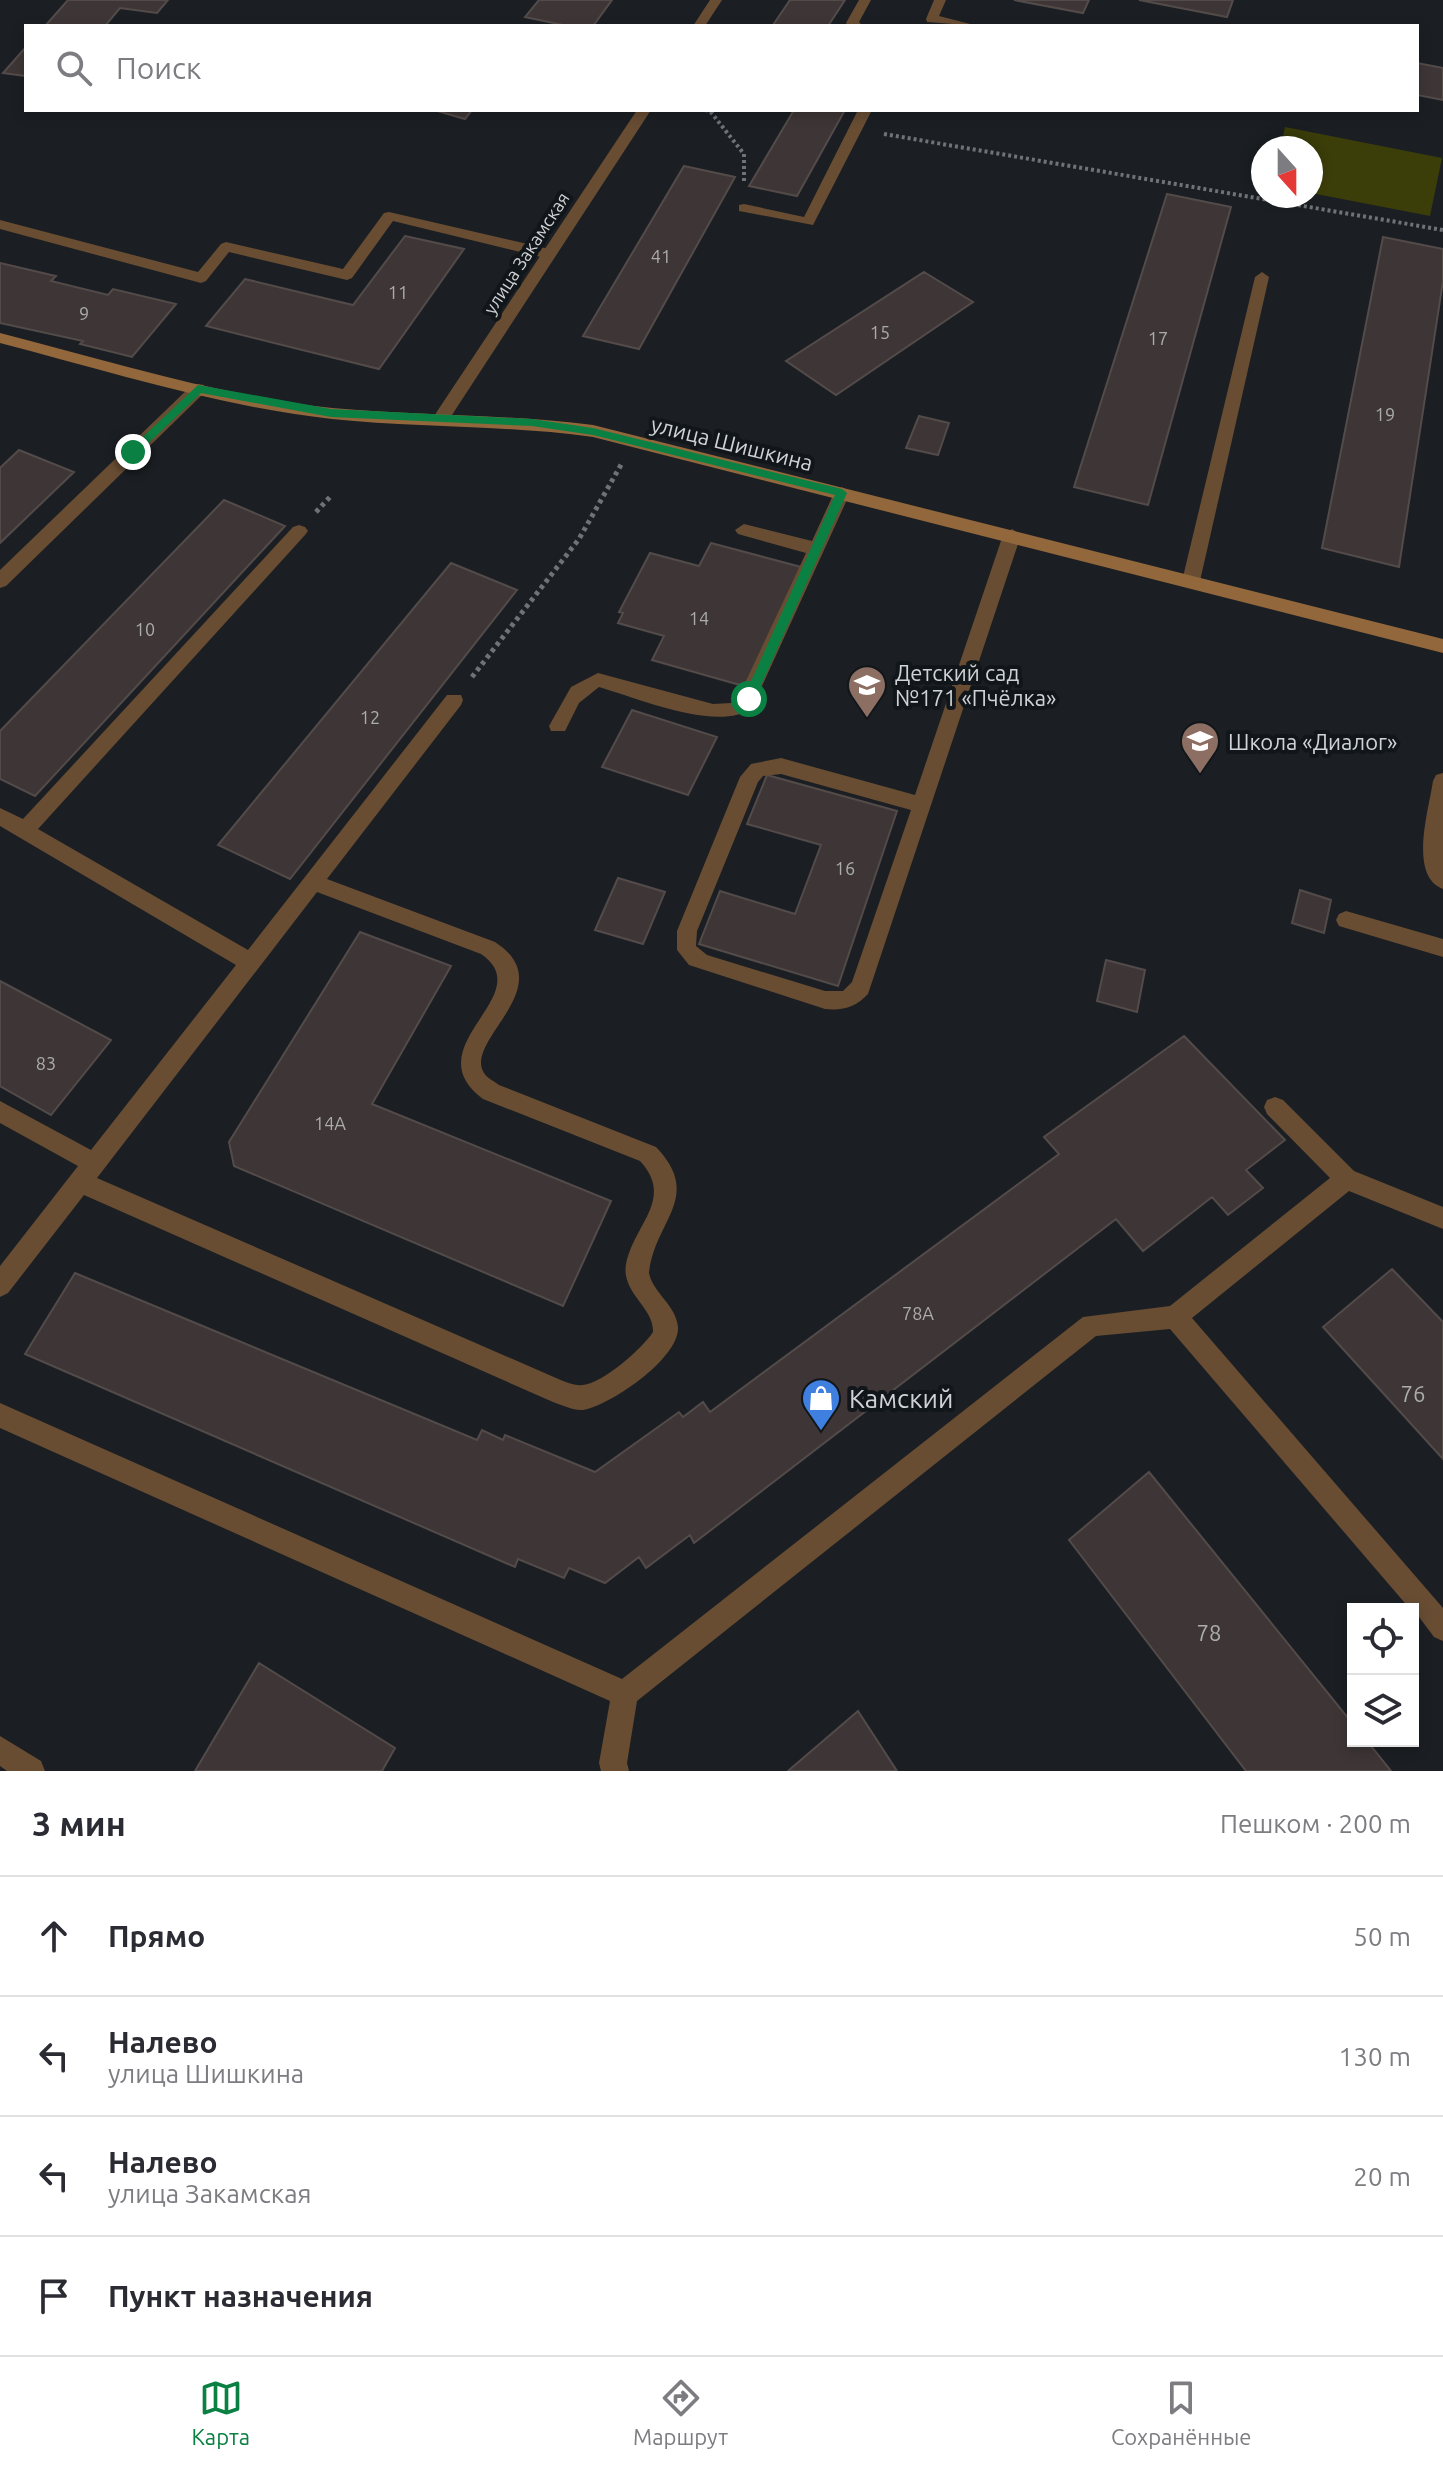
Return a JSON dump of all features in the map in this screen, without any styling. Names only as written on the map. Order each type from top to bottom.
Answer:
[{"type":"street","points":[[700,24],[716,0]]},
{"type":"street","points":[[854,24],[865,0]]},
{"type":"street","points":[[935,22],[940,0]]},
{"type":"street","name":"улица Закамская","points":[[442,417],[643,112]]},
{"type":"street","points":[[744,208],[808,222],[864,112]]},
{"type":"street","points":[[0,224],[201,278],[226,247],[347,275],[389,216],[549,254]]},
{"type":"street","points":[[1191,581],[1262,277]]},
{"type":"street","name":"улица Шишкина","points":[[0,338],[198,389],[331,413],[532,423],[593,431],[1443,646]]},
{"type":"street","points":[[0,581],[198,389]]},
{"type":"street","points":[[558,726],[576,692],[585,684],[598,680],[713,711],[730,712],[741,708],[749,699],[842,493]]},
{"type":"street","points":[[744,530],[817,549]]},
{"type":"street","points":[[26,829],[299,531]]},
{"type":"street","points":[[922,805],[781,766],[758,769],[750,777],[687,931],[684,944],[689,955],[701,962],[825,1000],[842,1002],[854,996],[861,987],[922,805],[1012,535]]},
{"type":"street","points":[[0,1285],[454,700]]},
{"type":"street","points":[[1443,781],[1432,859],[1435,870],[1443,880]]},
{"type":"street","points":[[0,816],[250,962]]},
{"type":"street","points":[[0,1111],[87,1172],[547,1387],[581,1399],[608,1387],[665,1340],[666,1328],[638,1281],[637,1266],[665,1199],[668,1180],[663,1166],[648,1154],[491,1092],[474,1079],[470,1064],[476,1046],[505,993],[510,976],[504,959],[488,948],[313,882]]},
{"type":"street","points":[[1346,920],[1443,948]]},
{"type":"street","points":[[1275,1107],[1346,1179],[1443,1218]]},
{"type":"street","points":[[615,1771],[613,1763],[625,1694],[1091,1325],[1175,1317],[1346,1179]]},
{"type":"street","points":[[1175,1317],[1443,1628]]},
{"type":"street","points":[[0,1415],[625,1694]]},
{"type":"street","points":[[0,1750],[31,1771]]},
{"type":"path","points":[[711,112],[744,154],[744,208]]},
{"type":"path","points":[[857,129],[1443,230]]},
{"type":"path","points":[[454,700],[579,539],[623,461]]},
{"type":"shaded area","points":[[1285,127],[1442,158],[1430,216],[1323,195],[1323,136],[1283,136]]},
{"type":"building","points":[[68,0],[168,0],[157,13],[120,8],[107,24],[47,24]]},
{"type":"building","points":[[539,0],[612,0],[594,24],[558,24],[525,17]]},
{"type":"building","points":[[790,0],[845,0],[829,24],[774,24]]},
{"type":"building","points":[[1014,0],[1089,0],[1083,13]]},
{"type":"building","points":[[1139,0],[1233,0],[1227,17]]},
{"type":"building","points":[[24,49],[24,76],[3,73]]},
{"type":"building","points":[[1419,63],[1443,68],[1443,100],[1419,95]]},
{"type":"building","points":[[441,112],[470,112],[465,119]]},
{"type":"building","points":[[793,112],[844,112],[797,196],[749,186]]},
{"type":"building","points":[[684,166],[735,177],[639,349],[583,336]]},
{"type":"building","points":[[1167,194],[1231,207],[1148,505],[1074,487]]},
{"type":"building","points":[[405,236],[464,249],[379,369],[206,326],[245,279],[353,305]]},
{"type":"building","points":[[1383,237],[1443,249],[1443,281],[1399,567],[1322,548]]},
{"type":"building","points":[[0,263],[56,276],[51,281],[108,295],[113,289],[176,304],[132,357],[80,344],[83,341],[0,323]]},
{"type":"building","points":[[924,272],[973,302],[836,395],[786,361]]},
{"type":"building","points":[[919,416],[949,423],[938,455],[906,448]]},
{"type":"building","points":[[19,450],[74,472],[0,543],[0,468]]},
{"type":"building","points":[[224,500],[285,526],[35,796],[0,779],[0,731]]},
{"type":"building","points":[[711,543],[801,567],[747,687],[652,660],[664,636],[618,623],[623,613],[619,612],[650,553],[699,566]]},
{"type":"building","points":[[451,563],[517,590],[290,879],[218,845]]},
{"type":"building","points":[[632,710],[717,737],[688,795],[602,767]]},
{"type":"building","points":[[767,775],[897,811],[838,986],[699,944],[720,891],[795,914],[821,845],[747,824]]},
{"type":"building","points":[[618,878],[665,892],[643,944],[595,930]]},
{"type":"building","points":[[1300,890],[1331,900],[1324,933],[1292,923]]},
{"type":"building","points":[[360,932],[451,966],[372,1104],[611,1201],[563,1306],[234,1166],[229,1142]]},
{"type":"building","points":[[1106,960],[1145,970],[1137,1012],[1097,1001]]},
{"type":"building","points":[[0,981],[111,1040],[51,1115],[0,1086]]},
{"type":"building","points":[[1184,1036],[1285,1140],[1246,1170],[1263,1188],[1228,1215],[1212,1197],[1143,1251],[1116,1219],[694,1543],[690,1535],[646,1568],[639,1557],[605,1583],[569,1568],[564,1578],[518,1559],[515,1567],[25,1354],[75,1273],[477,1440],[482,1430],[503,1440],[505,1435],[595,1472],[679,1412],[683,1417],[703,1402],[710,1412],[1059,1154],[1044,1137]]},
{"type":"building","points":[[1392,1269],[1443,1322],[1443,1459],[1323,1327]]},
{"type":"building","points":[[1149,1472],[1347,1717],[1347,1747],[1372,1747],[1391,1771],[1246,1771],[1069,1540]]},
{"type":"building","points":[[259,1663],[395,1748],[382,1771],[195,1771]]},
{"type":"building","points":[[858,1711],[897,1771],[788,1771]]},
{"type":"place","name":"Детский сад №171 «Пчёлка»","points":[[867,719]]},
{"type":"place","name":"Школа «Диалог»","points":[[1200,775]]},
{"type":"place","name":"Камский","points":[[821,1432]]},
{"type":"route","points":[[133,452],[198,389],[331,413],[532,423],[593,431],[842,493],[749,699]]}]
